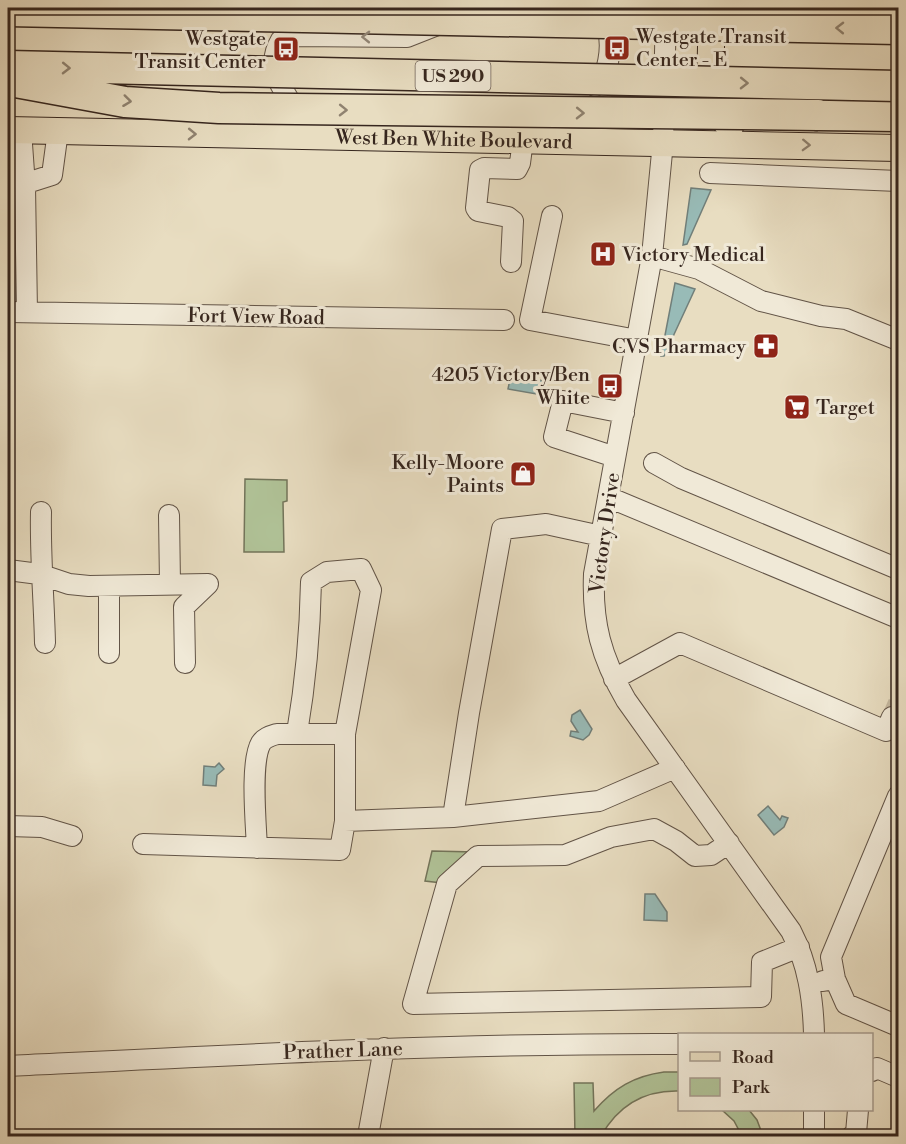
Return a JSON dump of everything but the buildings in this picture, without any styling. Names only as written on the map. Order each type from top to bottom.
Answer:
[{"type":"highway","points":[[8,11],[898,29]]},
{"type":"highway","name":"US 290","points":[[8,66],[898,86]]},
{"type":"highway","points":[[8,81],[125,102],[219,108],[898,116]]},
{"type":"main road","points":[[712,8],[710,86],[717,111],[731,128],[760,144]]},
{"type":"main road","name":"West Ben White Boulevard","points":[[14,130],[898,148]]},
{"type":"street","name":"Victory Drive","points":[[666,8],[663,142],[652,256],[594,574],[594,616],[598,639],[614,679],[626,700],[791,931],[799,947],[810,982],[814,1033]]},
{"type":"street","points":[[279,81],[298,86],[586,91],[600,82],[606,72],[608,28],[599,15],[589,12],[472,12],[407,37],[289,38],[281,40],[275,50],[273,62],[276,76],[310,136]]},
{"type":"street","points":[[511,262],[513,221],[508,217],[478,212],[476,208],[480,170],[484,168],[517,169],[520,163],[517,139],[555,89]]},
{"type":"street","points":[[14,130],[25,186],[17,312]]},
{"type":"street","points":[[25,186],[30,182],[52,175],[58,131]]},
{"type":"street","points":[[710,173],[898,181]]},
{"type":"street","points":[[552,216],[530,320],[637,340]]},
{"type":"street","points":[[652,256],[699,269],[761,301],[821,316],[846,319],[898,340]]},
{"type":"street","name":"Fort View Road","points":[[17,312],[504,320]]},
{"type":"street","points":[[615,457],[554,437],[563,401],[624,413]]},
{"type":"street","points":[[654,463],[681,478],[898,569]]},
{"type":"street","points":[[608,497],[898,618]]},
{"type":"street","points":[[41,512],[40,559],[44,576],[45,643]]},
{"type":"street","points":[[169,515],[170,584]]},
{"type":"street","points":[[453,817],[502,529],[546,524],[601,536]]},
{"type":"street","points":[[142,843],[340,850],[345,821],[345,734],[371,590],[361,569],[327,572],[310,582],[310,637],[306,681],[297,733]]},
{"type":"street","points":[[8,570],[25,571],[69,584],[109,586],[208,584],[184,607],[184,663]]},
{"type":"street","points":[[109,586],[109,653]]},
{"type":"street","points":[[614,679],[680,643],[886,731],[892,717]]},
{"type":"street","points":[[257,848],[255,767],[262,741],[268,736],[297,733],[345,734]]},
{"type":"street","points":[[345,821],[453,817],[599,801],[675,768]]},
{"type":"street","points":[[898,796],[831,957],[836,979],[846,1004],[898,1026]]},
{"type":"street","points":[[8,826],[42,827],[72,836]]},
{"type":"street","points":[[729,843],[711,855],[694,856],[676,841],[654,829],[611,837],[565,855],[478,856],[447,884],[413,1004],[761,997],[762,962],[799,947]]},
{"type":"street","points":[[810,982],[836,979]]},
{"type":"street","name":"Prather Lane","points":[[8,1066],[384,1048],[678,1044]]},
{"type":"street","points":[[368,1137],[384,1048]]},
{"type":"street","points":[[873,1070],[877,1068],[898,1077]]},
{"type":"street","points":[[814,1111],[814,1137]]},
{"type":"street","points":[[852,1137],[856,1133],[858,1111]]},
{"type":"green space","points":[[245,479],[287,480],[287,501],[283,502],[284,552],[244,552]]},
{"type":"green space","points":[[432,851],[475,852],[442,883],[425,881]]},
{"type":"green space","points":[[678,1072],[678,1091],[654,1093],[633,1102],[615,1116],[601,1136],[575,1136],[574,1083],[593,1083],[594,1111],[625,1084],[653,1074]]},
{"type":"green space","points":[[723,1111],[750,1111],[757,1120],[763,1136],[742,1136],[734,1121]]},
{"type":"water","points":[[691,188],[711,190],[687,244],[683,245]]},
{"type":"water","points":[[675,283],[695,289],[664,356],[661,356]]},
{"type":"water","points":[[511,374],[544,381],[542,395],[508,389]]},
{"type":"water","points":[[580,710],[592,729],[583,740],[570,736],[571,731],[578,732],[571,721],[572,715]]},
{"type":"water","points":[[219,763],[224,769],[217,775],[216,786],[203,785],[204,766],[215,767]]},
{"type":"water","points":[[768,806],[780,820],[782,816],[788,818],[784,827],[774,835],[758,815]]},
{"type":"water","points":[[645,894],[655,894],[667,912],[667,921],[644,920]]},
{"type":"tunnel","points":[[892,717],[898,703]]},
{"type":"place","name":"Westgate Transit Center - E","points":[[617,48]]},
{"type":"place","name":"Westgate Transit Center","points":[[286,49]]},
{"type":"place","name":"Victory Medical","points":[[603,254]]},
{"type":"place","name":"CVS Pharmacy","points":[[766,346]]},
{"type":"place","name":"4205 Victory/Ben White","points":[[610,386]]},
{"type":"place","name":"Target","points":[[797,407]]},
{"type":"place","name":"Kelly-Moore Paints","points":[[523,474]]}]
